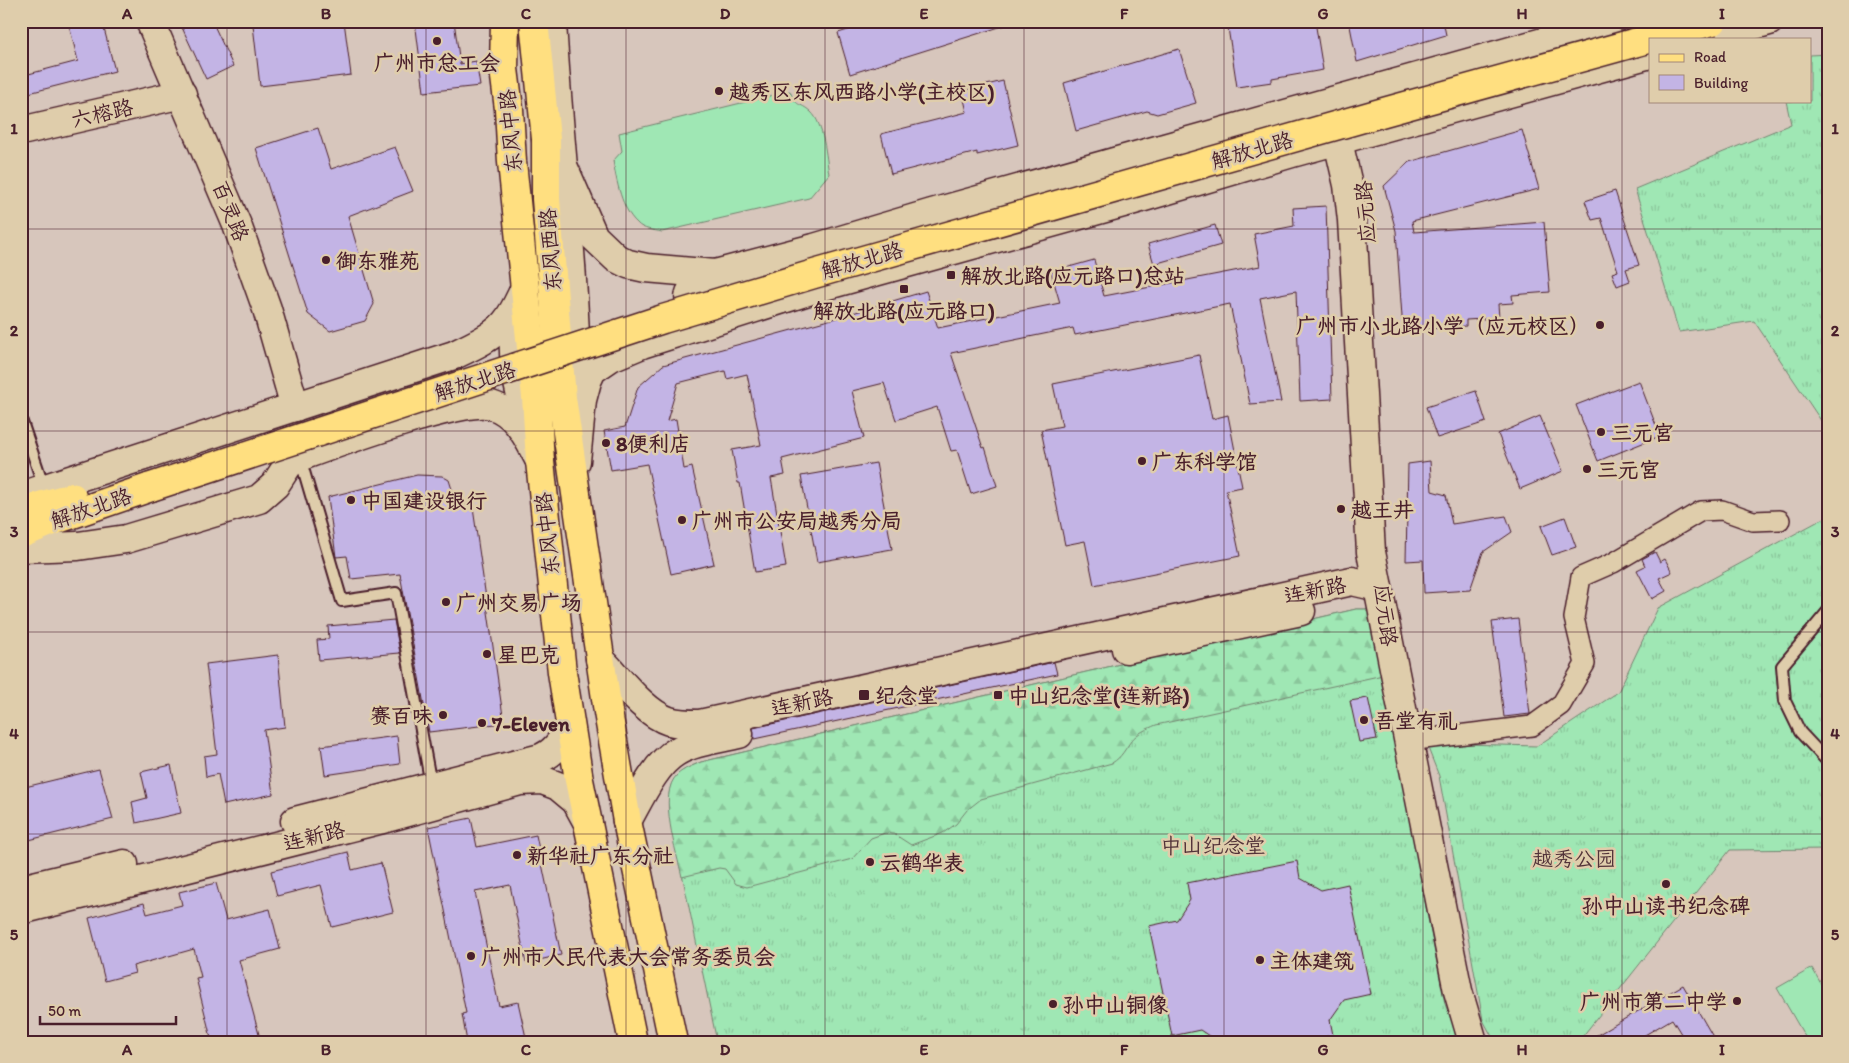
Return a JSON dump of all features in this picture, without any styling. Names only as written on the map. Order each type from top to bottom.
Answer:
[{"type":"main road","name":"东风中路","points":[[505,21],[504,69],[509,109],[512,162],[562,672],[588,823],[633,1042]]},
{"type":"main road","name":"东风西路","points":[[534,21],[546,139],[546,199],[559,370],[574,479]]},
{"type":"main road","name":"解放北路","points":[[21,534],[150,482],[572,337],[855,250],[1670,21]]},
{"type":"main road","name":"解放北路","points":[[1652,38],[1713,21]]},
{"type":"main road","name":"解放北路","points":[[21,511],[150,482],[748,293],[1649,39]]},
{"type":"main road","name":"东风中路","points":[[574,479],[600,659],[627,821],[673,1042]]},
{"type":"street","name":"百灵路","points":[[150,21],[237,225],[267,309],[295,407]]},
{"type":"street","points":[[497,21],[504,69]]},
{"type":"street","points":[[552,21],[564,168],[576,363],[574,479]]},
{"type":"street","points":[[556,86],[558,21]]},
{"type":"street","name":"解放北路","points":[[546,139],[564,168],[594,236],[616,258],[628,264],[646,268],[715,274],[814,248],[941,210],[1618,21]]},
{"type":"street","points":[[1708,38],[1769,21]]},
{"type":"street","name":"解放北路","points":[[574,479],[582,400],[592,370],[612,357],[642,344],[712,320],[824,286],[1649,54]]},
{"type":"street","name":"六榕路","points":[[21,131],[182,94]]},
{"type":"street","name":"应元路","points":[[1329,102],[1362,163],[1381,459],[1385,557],[1378,587],[1458,991],[1473,1042]]},
{"type":"street","points":[[712,320],[703,319],[695,313],[691,308],[690,296],[691,291],[715,274]]},
{"type":"street","points":[[33,492],[434,362],[467,349],[504,324],[513,312],[525,288]]},
{"type":"street","points":[[21,548],[78,546],[126,539],[259,499],[275,485],[288,465],[299,457],[416,419],[480,403],[497,407],[514,418],[522,428],[540,461]]},
{"type":"street","points":[[266,416],[276,418],[285,424],[292,433],[299,457]]},
{"type":"street","points":[[1408,741],[1532,726],[1561,706],[1585,664],[1574,618],[1581,577],[1613,563],[1701,511],[1722,510],[1753,520],[1780,520]]},
{"type":"street","name":"连新路","points":[[600,659],[654,713],[678,723],[700,724],[1352,581],[1378,587]]},
{"type":"street","name":"连新路","points":[[627,821],[663,762],[675,752],[688,747],[1030,669],[1356,600],[1378,587]]},
{"type":"street","name":"连新路","points":[[21,889],[541,758],[553,751],[562,741],[570,726]]},
{"type":"street","name":"连新路","points":[[21,910],[379,820],[520,781],[542,780],[558,786],[576,801],[588,823]]},
{"type":"lane","points":[[21,419],[33,492]]},
{"type":"lane","points":[[299,457],[342,601],[396,593],[431,786]]},
{"type":"lane","points":[[1828,611],[1782,666],[1785,700],[1800,732],[1828,762]]},
{"type":"green space","points":[[1828,54],[1828,431],[1754,321],[1679,332],[1635,189],[1791,124],[1786,102],[1812,102],[1812,55]]},
{"type":"green space","points":[[790,91],[797,103],[815,117],[822,132],[829,174],[809,198],[662,232],[642,227],[632,217],[620,194],[613,161],[622,151],[619,133]]},
{"type":"green space","name":"越秀公园","points":[[1828,516],[1828,849],[1730,850],[1582,1037],[1575,1042],[1495,1042],[1483,1020],[1439,776],[1426,743],[1537,746],[1618,692],[1658,608]]},
{"type":"green space","name":"中山纪念堂","points":[[1356,609],[1366,609],[1374,624],[1445,1004],[1460,1042],[717,1042],[669,811],[669,792],[678,774],[701,762]]},
{"type":"green space","points":[[1356,609],[1366,609],[1371,616],[1383,675],[1156,725],[1136,736],[1121,756],[1112,763],[981,799],[967,810],[956,824],[943,833],[911,845],[894,834],[885,833],[871,838],[852,859],[747,887],[736,884],[725,869],[719,868],[682,877],[670,824],[669,796],[671,784],[677,775],[701,762]]},
{"type":"green space","points":[[1812,968],[1828,996],[1828,1042],[1808,1042],[1777,988]]},
{"type":"building","points":[[68,21],[102,21],[115,71],[21,95],[21,76],[78,61]]},
{"type":"building","points":[[179,21],[212,21],[233,66],[206,79]]},
{"type":"building","points":[[286,21],[344,21],[351,75],[260,86],[253,25]]},
{"type":"building","name":"广州市总工会","points":[[415,21],[454,21],[460,64],[476,61],[480,86],[424,92]]},
{"type":"building","points":[[878,21],[1009,21],[1009,24],[850,74],[838,33]]},
{"type":"building","points":[[1227,21],[1315,21],[1323,70],[1272,79],[1272,82],[1237,87]]},
{"type":"building","points":[[1349,21],[1443,21],[1446,35],[1357,62]]},
{"type":"building","points":[[1179,49],[1196,103],[1157,114],[1147,111],[1076,131],[1064,83]]},
{"type":"building","points":[[1003,81],[1018,145],[977,155],[977,152],[891,174],[881,134],[967,112],[962,91]]},
{"type":"building","name":"御东雅苑","points":[[318,128],[331,169],[395,147],[413,191],[348,216],[374,304],[365,321],[330,331],[308,314],[256,148]]},
{"type":"building","points":[[1522,130],[1539,189],[1412,221],[1414,232],[1544,222],[1550,292],[1512,295],[1513,303],[1498,304],[1499,318],[1466,320],[1466,326],[1403,331],[1396,231],[1384,186],[1409,162]]},
{"type":"building","points":[[1615,191],[1639,265],[1626,269],[1630,281],[1617,286],[1612,273],[1618,271],[1601,218],[1592,220],[1585,201]]},
{"type":"building","points":[[1326,206],[1332,399],[1300,401],[1296,291],[1260,298],[1281,402],[1250,404],[1230,304],[1075,335],[1073,328],[951,353],[997,486],[971,494],[957,450],[951,451],[937,407],[896,420],[884,383],[852,391],[864,438],[782,459],[785,475],[771,478],[786,567],[755,572],[740,483],[738,483],[732,450],[761,445],[747,374],[727,379],[725,371],[678,383],[667,421],[676,419],[684,469],[692,467],[714,564],[671,574],[647,464],[611,470],[604,431],[625,427],[638,387],[663,365],[836,318],[926,291],[938,328],[1060,303],[1051,272],[1094,260],[1104,296],[1260,266],[1254,234],[1294,226],[1293,208]]},
{"type":"building","points":[[1215,225],[1221,245],[1154,264],[1148,244]]},
{"type":"building","name":"广东科学馆","points":[[1199,355],[1212,419],[1228,415],[1242,487],[1226,490],[1240,556],[1094,585],[1085,541],[1065,545],[1041,430],[1062,426],[1053,384]]},
{"type":"building","points":[[1639,381],[1660,436],[1598,461],[1576,405]]},
{"type":"building","points":[[1476,391],[1486,422],[1437,438],[1426,407]]},
{"type":"building","points":[[1540,416],[1563,471],[1520,489],[1498,434]]},
{"type":"building","points":[[1430,461],[1432,491],[1446,495],[1452,524],[1506,516],[1512,532],[1483,552],[1470,590],[1424,593],[1423,560],[1406,561],[1408,464]]},
{"type":"building","points":[[876,463],[892,549],[817,562],[801,476]]},
{"type":"building","name":"广州交易广场","points":[[417,475],[442,476],[449,480],[457,505],[469,504],[473,508],[504,723],[429,732],[400,574],[351,579],[347,556],[336,557],[328,497]]},
{"type":"building","points":[[1565,517],[1576,547],[1552,555],[1541,526]]},
{"type":"building","points":[[1655,552],[1660,562],[1665,559],[1672,572],[1659,578],[1666,591],[1652,599],[1637,570],[1645,566],[1642,559]]},
{"type":"building","points":[[1518,619],[1530,714],[1504,717],[1492,622]]},
{"type":"building","points":[[394,620],[400,653],[319,660],[317,640],[329,639],[328,626]]},
{"type":"building","points":[[278,655],[285,727],[264,730],[273,794],[224,805],[218,774],[206,777],[204,756],[217,754],[206,664]]},
{"type":"building","points":[[1054,662],[1057,674],[754,739],[753,728]]},
{"type":"building","name":"吾堂有礼","points":[[1368,698],[1377,739],[1359,742],[1350,701]]},
{"type":"building","points":[[397,736],[400,764],[325,775],[321,746]]},
{"type":"building","points":[[171,765],[181,813],[136,823],[132,802],[147,798],[141,772]]},
{"type":"building","points":[[99,769],[113,819],[21,842],[21,788]]},
{"type":"building","points":[[471,818],[477,847],[536,835],[561,955],[526,963],[510,885],[475,892],[499,1006],[518,1002],[527,1042],[467,1042],[462,1014],[466,1013],[428,827]]},
{"type":"building","points":[[348,852],[352,870],[381,863],[393,912],[332,927],[321,885],[277,896],[271,871]]},
{"type":"building","name":"主体建筑","points":[[1297,861],[1300,878],[1321,890],[1348,884],[1371,994],[1344,1000],[1330,1020],[1333,1035],[1300,1042],[1218,1042],[1200,1030],[1172,1036],[1149,926],[1177,920],[1190,900],[1187,883]]},
{"type":"building","points":[[216,883],[226,920],[270,909],[280,949],[239,960],[261,1042],[212,1042],[196,978],[201,977],[194,949],[133,966],[135,973],[105,981],[89,918],[144,903],[147,914],[182,905],[179,892]]},
{"type":"building","points":[[1683,985],[1716,1042],[1686,1042],[1672,1019],[1633,1042],[1585,1042]]},
{"type":"place","name":"广州市总工会","points":[[437,41]]},
{"type":"place","name":"越秀区东风西路小学(主校区)","points":[[719,91]]},
{"type":"place","name":"御东雅苑","points":[[326,260]]},
{"type":"place","name":"解放北路(应元路口)总站","points":[[951,275]]},
{"type":"place","name":"解放北路(应元路口)","points":[[904,289]]},
{"type":"place","name":"广州市小北路小学（应元校区）","points":[[1600,325]]},
{"type":"place","name":"三元宮","points":[[1601,432]]},
{"type":"place","name":"8便利店","points":[[606,443]]},
{"type":"place","name":"广东科学馆","points":[[1142,461]]},
{"type":"place","name":"三元宫","points":[[1587,469]]},
{"type":"place","name":"中国建设银行","points":[[351,500]]},
{"type":"place","name":"越王井","points":[[1341,509]]},
{"type":"place","name":"广州市公安局越秀分局","points":[[682,520]]},
{"type":"place","name":"广州交易广场","points":[[446,602]]},
{"type":"place","name":"星巴克","points":[[487,654]]},
{"type":"place","name":"纪念堂","points":[[864,695]]},
{"type":"place","name":"中山纪念堂(连新路)","points":[[998,695]]},
{"type":"place","name":"赛百味","points":[[443,715]]},
{"type":"place","name":"吾堂有礼","points":[[1364,720]]},
{"type":"place","name":"7-Eleven","points":[[482,723]]},
{"type":"place","name":"新华社广东分社","points":[[517,855]]},
{"type":"place","name":"云鹤华表","points":[[870,862]]},
{"type":"place","name":"孙中山读书纪念碑","points":[[1666,884]]},
{"type":"place","name":"广州市人民代表大会常务委员会","points":[[471,956]]},
{"type":"place","name":"主体建筑","points":[[1260,960]]},
{"type":"place","name":"广州市第二中学","points":[[1737,1001]]},
{"type":"place","name":"孙中山铜像","points":[[1053,1004]]}]
